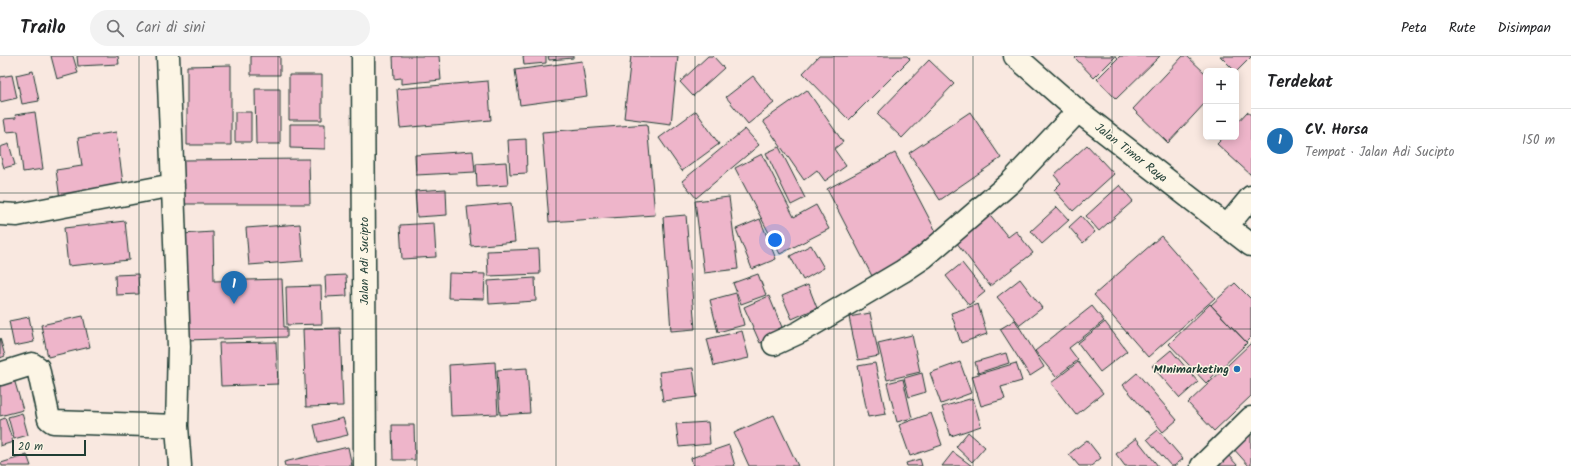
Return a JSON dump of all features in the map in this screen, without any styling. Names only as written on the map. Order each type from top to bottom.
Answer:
[{"type":"main road","points":[[168,56],[179,346],[177,426],[180,466]]},
{"type":"main road","name":"Jalan Adi Sucipto","points":[[363,56],[365,466]]},
{"type":"main road","name":"Jalan Timor Raya","points":[[1015,56],[1078,111],[1251,245]]},
{"type":"main road","points":[[774,344],[800,332],[924,257],[1011,182],[1078,111]]},
{"type":"main road","points":[[0,214],[17,215],[173,185]]},
{"type":"main road","points":[[1227,226],[1251,197]]},
{"type":"main road","points":[[0,374],[32,364],[38,368],[49,419],[53,422],[177,426]]},
{"type":"main road","points":[[1202,466],[1251,418]]},
{"type":"building","points":[[51,56],[73,56],[78,73],[57,79]]},
{"type":"building","points":[[77,56],[118,56],[119,64],[78,66]]},
{"type":"building","points":[[251,56],[280,56],[280,75],[251,75]]},
{"type":"building","points":[[393,56],[439,56],[441,80],[401,84],[401,78],[394,79]]},
{"type":"building","points":[[523,56],[546,56],[546,63],[524,65]]},
{"type":"building","points":[[548,56],[573,56],[573,58],[549,60]]},
{"type":"building","points":[[631,56],[678,56],[671,124],[624,118]]},
{"type":"building","points":[[708,56],[713,56],[724,68],[693,96],[680,82]]},
{"type":"building","points":[[819,56],[907,56],[910,59],[849,120],[803,73]]},
{"type":"building","points":[[1077,56],[1116,56],[1094,78],[1075,58]]},
{"type":"building","points":[[1120,56],[1160,56],[1116,99],[1097,79]]},
{"type":"building","points":[[1183,56],[1187,56],[1203,71],[1203,105],[1168,143],[1133,109]]},
{"type":"building","points":[[1220,56],[1251,56],[1239,69],[1232,68]]},
{"type":"building","points":[[929,60],[954,84],[902,138],[877,114]]},
{"type":"building","points":[[582,61],[587,96],[520,105],[515,70]]},
{"type":"building","points":[[231,65],[231,145],[187,145],[187,66]]},
{"type":"building","points":[[33,71],[39,101],[22,104],[16,75]]},
{"type":"building","points":[[12,75],[17,98],[0,102],[0,77]]},
{"type":"building","points":[[289,75],[322,75],[322,120],[289,120]]},
{"type":"building","points":[[753,76],[774,103],[748,124],[726,97]]},
{"type":"building","points":[[488,81],[491,120],[400,128],[397,89]]},
{"type":"building","points":[[255,89],[280,89],[280,144],[256,144]]},
{"type":"building","points":[[807,90],[843,142],[834,149],[846,166],[825,181],[817,170],[804,180],[763,121]]},
{"type":"building","points":[[696,111],[719,144],[682,171],[659,138]]},
{"type":"building","points":[[35,112],[43,169],[23,172],[18,131],[6,132],[4,119],[16,118],[15,115]]},
{"type":"building","points":[[235,112],[251,112],[251,142],[235,142]]},
{"type":"building","points":[[970,112],[1001,158],[940,200],[909,153]]},
{"type":"building","points":[[1247,112],[1251,115],[1251,175],[1217,144],[1221,140],[1239,140],[1239,121]]},
{"type":"building","points":[[290,124],[325,124],[325,149],[290,148]]},
{"type":"building","points":[[647,124],[655,215],[549,222],[542,132]]},
{"type":"building","points":[[745,129],[759,145],[696,198],[682,181]]},
{"type":"building","points":[[116,132],[124,190],[60,199],[56,170],[82,166],[78,138]]},
{"type":"building","points":[[526,139],[527,173],[510,174],[508,140]]},
{"type":"building","points":[[9,144],[15,165],[4,168],[0,154],[0,147]]},
{"type":"building","points":[[1087,145],[1114,174],[1073,211],[1054,190],[1061,183],[1054,175]]},
{"type":"building","points":[[779,147],[805,198],[791,205],[766,153]]},
{"type":"building","points":[[473,151],[475,172],[416,175],[415,155]]},
{"type":"building","points":[[895,153],[941,241],[872,276],[827,189]]},
{"type":"building","points":[[762,154],[794,217],[816,205],[829,229],[780,254],[735,168]]},
{"type":"building","points":[[309,159],[310,204],[183,204],[182,160]]},
{"type":"building","points":[[506,162],[508,185],[477,187],[476,164]]},
{"type":"building","points":[[1120,185],[1133,201],[1099,231],[1086,216]]},
{"type":"building","points":[[446,189],[447,215],[417,217],[415,191]]},
{"type":"building","points":[[729,197],[738,269],[704,273],[695,201]]},
{"type":"building","points":[[511,203],[515,242],[471,246],[467,207]]},
{"type":"building","points":[[1057,207],[1069,220],[1042,244],[1031,231]]},
{"type":"building","points":[[987,211],[1008,237],[1016,231],[1033,253],[990,286],[953,238]]},
{"type":"building","points":[[686,215],[695,329],[671,331],[663,217]]},
{"type":"building","points":[[1081,216],[1095,232],[1083,243],[1069,227]]},
{"type":"building","points":[[760,219],[776,259],[752,269],[736,229]]},
{"type":"building","points":[[125,221],[129,260],[68,266],[64,228]]},
{"type":"building","points":[[434,223],[436,257],[402,259],[400,225]]},
{"type":"building","points":[[300,224],[303,261],[249,265],[246,228]]},
{"type":"building","points":[[213,232],[214,281],[282,279],[284,327],[287,327],[287,337],[186,340],[182,234]]},
{"type":"building","points":[[1161,236],[1215,298],[1148,357],[1094,295]]},
{"type":"building","points":[[811,245],[824,268],[803,280],[790,256]]},
{"type":"building","points":[[539,249],[540,274],[488,276],[487,251]]},
{"type":"building","points":[[962,263],[985,292],[969,305],[946,276]]},
{"type":"building","points":[[449,273],[485,274],[484,299],[448,298]]},
{"type":"building","points":[[138,274],[139,294],[116,295],[115,275]]},
{"type":"building","points":[[758,274],[766,295],[741,304],[733,283]]},
{"type":"building","points":[[346,275],[347,296],[326,297],[325,276]]},
{"type":"building","points":[[535,278],[536,301],[489,304],[488,281]]},
{"type":"building","points":[[1020,279],[1042,308],[1020,325],[997,297]]},
{"type":"building","points":[[1235,283],[1251,299],[1251,337],[1246,342],[1211,305]]},
{"type":"building","points":[[808,285],[817,308],[792,319],[782,296]]},
{"type":"building","points":[[321,286],[322,324],[287,325],[286,287]]},
{"type":"building","points":[[736,293],[744,325],[718,332],[710,300]]},
{"type":"building","points":[[769,296],[784,332],[760,343],[744,307]]},
{"type":"building","points":[[978,304],[987,334],[961,343],[951,313]]},
{"type":"building","points":[[1210,304],[1247,343],[1206,383],[1169,344]]},
{"type":"building","points":[[1092,306],[1104,321],[1069,348],[1078,360],[1056,377],[1035,351]]},
{"type":"building","points":[[870,313],[879,356],[858,360],[849,317]]},
{"type":"building","points":[[83,316],[90,347],[48,357],[41,325]]},
{"type":"building","points":[[29,317],[34,342],[14,346],[9,321]]},
{"type":"building","points":[[1015,320],[1044,367],[1030,376],[1000,329]]},
{"type":"building","points":[[1105,322],[1127,351],[1100,372],[1078,343]]},
{"type":"building","points":[[340,328],[343,406],[306,407],[303,329]]},
{"type":"building","points":[[742,331],[749,358],[714,366],[707,339]]},
{"type":"building","points":[[912,335],[920,372],[887,380],[878,343]]},
{"type":"building","points":[[0,338],[5,356],[0,358]]},
{"type":"building","points":[[276,342],[278,384],[221,386],[219,343]]},
{"type":"building","name":"MInimarketing","points":[[1251,343],[1251,396],[1214,431],[1188,403]]},
{"type":"building","points":[[1171,350],[1198,382],[1180,398],[1152,366]]},
{"type":"building","points":[[1006,353],[1009,363],[978,373],[975,362]]},
{"type":"building","points":[[495,362],[498,414],[451,416],[449,365]]},
{"type":"building","points":[[960,362],[971,393],[941,404],[930,373]]},
{"type":"building","points":[[1078,362],[1103,393],[1076,415],[1051,383]]},
{"type":"building","points":[[875,363],[886,414],[868,417],[858,366]]},
{"type":"building","points":[[1016,363],[1022,381],[1001,387],[1005,399],[981,406],[972,376]]},
{"type":"building","points":[[527,368],[530,413],[500,415],[497,370]]},
{"type":"building","points":[[693,368],[697,397],[663,401],[659,372]]},
{"type":"building","points":[[922,373],[926,392],[909,397],[904,378]]},
{"type":"building","points":[[1137,373],[1177,420],[1163,432],[1123,385]]},
{"type":"building","points":[[14,379],[23,410],[0,416],[0,383]]},
{"type":"building","points":[[903,379],[912,418],[897,422],[887,383]]},
{"type":"building","points":[[973,398],[981,426],[951,436],[942,407]]},
{"type":"building","points":[[22,413],[28,435],[14,439],[8,417]]},
{"type":"building","points":[[931,413],[942,445],[910,456],[899,425]]},
{"type":"building","points":[[774,415],[798,466],[749,466],[734,433]]},
{"type":"building","points":[[5,418],[13,442],[0,446],[0,420]]},
{"type":"building","points":[[343,418],[348,435],[318,442],[314,425]]},
{"type":"building","points":[[708,422],[710,444],[679,447],[676,424]]},
{"type":"building","points":[[392,425],[414,425],[415,460],[393,460]]},
{"type":"building","points":[[1251,429],[1251,466],[1249,466],[1232,447]]},
{"type":"building","points":[[1158,430],[1183,459],[1174,466],[1171,466],[1147,439]]},
{"type":"building","points":[[968,432],[985,447],[972,462],[956,447]]},
{"type":"building","points":[[1136,438],[1158,466],[1125,466],[1116,454]]},
{"type":"building","points":[[1087,440],[1101,458],[1091,466],[1079,466],[1069,454]]},
{"type":"building","points":[[729,445],[735,466],[693,466],[691,458]]},
{"type":"building","points":[[348,447],[352,466],[285,466],[284,462]]},
{"type":"building","points":[[953,452],[972,466],[942,466]]},
{"type":"building","points":[[1227,454],[1238,466],[1214,466]]},
{"type":"building","points":[[27,455],[31,466],[2,466],[1,463]]},
{"type":"building","points":[[920,459],[922,466],[907,466],[906,463]]},
{"type":"place","name":"CV. Horsa","points":[[234,304]]},
{"type":"place","name":"MInimarketing","points":[[1237,369]]}]
